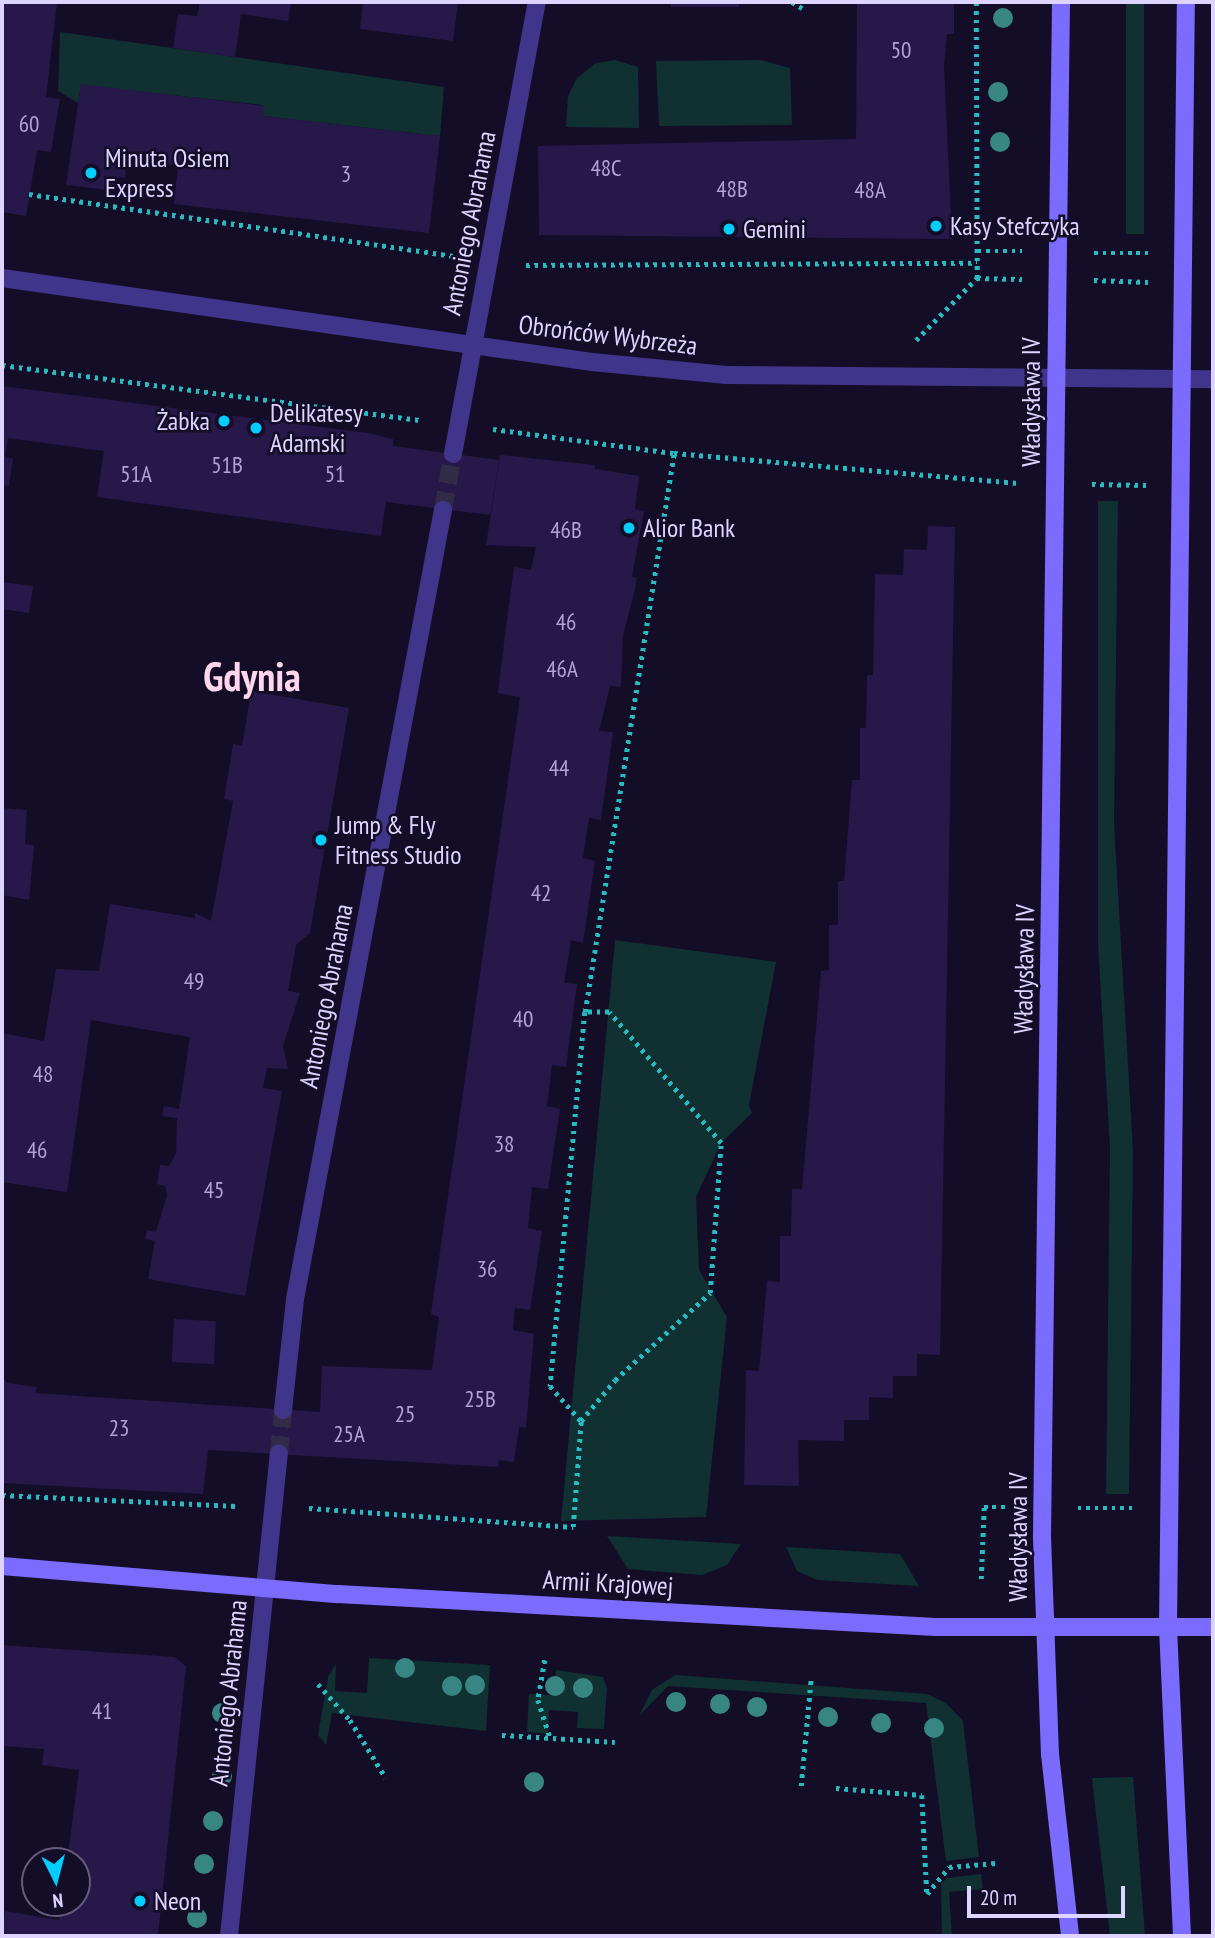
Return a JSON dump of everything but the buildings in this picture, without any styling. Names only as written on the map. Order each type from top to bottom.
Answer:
[{"type":"main road","name":"Władysława IV","points":[[1061,2],[1043,1507],[1050,1754],[1070,1936]]},
{"type":"main road","points":[[1182,1936],[1168,1628],[1186,2]]},
{"type":"main road","name":"Armii Krajowej","points":[[2,1566],[502,1603],[1045,1628],[1213,1627]]},
{"type":"street","name":"Antoniego Abrahama","points":[[453,454],[537,2]]},
{"type":"street","name":"Obrońców Wybrzeża","points":[[2,278],[472,345],[726,375],[1057,381],[1213,379]]},
{"type":"street","name":"Antoniego Abrahama","points":[[283,1410],[295,1299],[443,510]]},
{"type":"street","name":"Antoniego Abrahama","points":[[229,1936],[279,1454]]},
{"type":"path","points":[[792,2],[802,8]]},
{"type":"path","points":[[880,377],[977,278],[976,2]]},
{"type":"path","points":[[29,194],[455,256]]},
{"type":"path","points":[[526,265],[977,263]]},
{"type":"path","points":[[977,278],[1183,283]]},
{"type":"path","points":[[2,365],[674,453],[1056,484],[1180,486]]},
{"type":"path","points":[[581,1421],[550,1385],[585,1012],[674,453]]},
{"type":"path","points":[[573,1527],[581,1421],[615,1380],[710,1293],[721,1143],[609,1012],[585,1012]]},
{"type":"path","points":[[981,1579],[984,1507],[1170,1508]]},
{"type":"path","points":[[545,1660],[538,1700],[550,1738]]},
{"type":"path","points":[[801,1787],[810,1678]]},
{"type":"path","points":[[318,1684],[350,1720],[386,1777]]},
{"type":"path","points":[[502,1735],[615,1742]]},
{"type":"path","points":[[836,1788],[922,1795],[927,1894],[949,1867],[996,1863]]},
{"type":"green space","points":[[1126,2],[1144,2],[1144,234],[1126,234]]},
{"type":"green space","points":[[60,32],[444,87],[440,136],[263,116],[263,105],[81,85],[78,103],[58,91]]},
{"type":"green space","points":[[615,60],[638,67],[639,128],[566,127],[568,96],[577,78],[596,63]]},
{"type":"green space","points":[[760,60],[790,68],[792,125],[659,126],[656,61]]},
{"type":"green space","points":[[1098,501],[1118,501],[1114,823],[1133,1151],[1129,1494],[1106,1494],[1110,1148],[1098,944]]},
{"type":"green space","points":[[615,940],[776,962],[749,1105],[752,1113],[721,1143],[696,1197],[699,1270],[727,1317],[706,1517],[561,1521]]},
{"type":"green space","points":[[607,1536],[741,1544],[727,1565],[702,1575],[628,1569]]},
{"type":"green space","points":[[786,1547],[900,1554],[919,1586],[817,1580],[797,1571]]},
{"type":"green space","points":[[369,1658],[490,1665],[486,1731],[332,1713],[326,1745],[318,1735],[328,1677],[336,1664],[335,1691],[367,1693]]},
{"type":"green space","points":[[556,1670],[603,1677],[607,1688],[604,1729],[577,1728],[578,1712],[549,1710],[548,1734],[527,1732],[529,1694],[553,1695]]},
{"type":"green space","points":[[675,1675],[927,1694],[946,1703],[963,1721],[979,1857],[946,1861],[926,1703],[668,1686],[639,1716],[652,1690]]},
{"type":"green space","points":[[1133,1777],[1145,1936],[1110,1936],[1092,1778]]},
{"type":"green space","points":[[981,1874],[983,1889],[949,1892],[952,1936],[942,1936],[941,1884],[947,1878]]},
{"type":"tunnel","points":[[443,510],[453,454]]},
{"type":"tunnel","points":[[279,1454],[283,1410]]},
{"type":"place","name":"Minuta Osiem Express","points":[[91,173]]},
{"type":"place","name":"Kasy Stefczyka","points":[[936,226]]},
{"type":"place","name":"Gemini","points":[[729,229]]},
{"type":"place","name":"Żabka","points":[[224,421]]},
{"type":"place","name":"Delikatesy Adamski","points":[[256,428]]},
{"type":"place","name":"Alior Bank","points":[[629,528]]},
{"type":"place","name":"Jump & Fly Fitness Studio","points":[[321,840]]},
{"type":"place","name":"Neon","points":[[140,1901]]},
{"type":"district","name":"Gdynia","points":[[252,676]]}]
